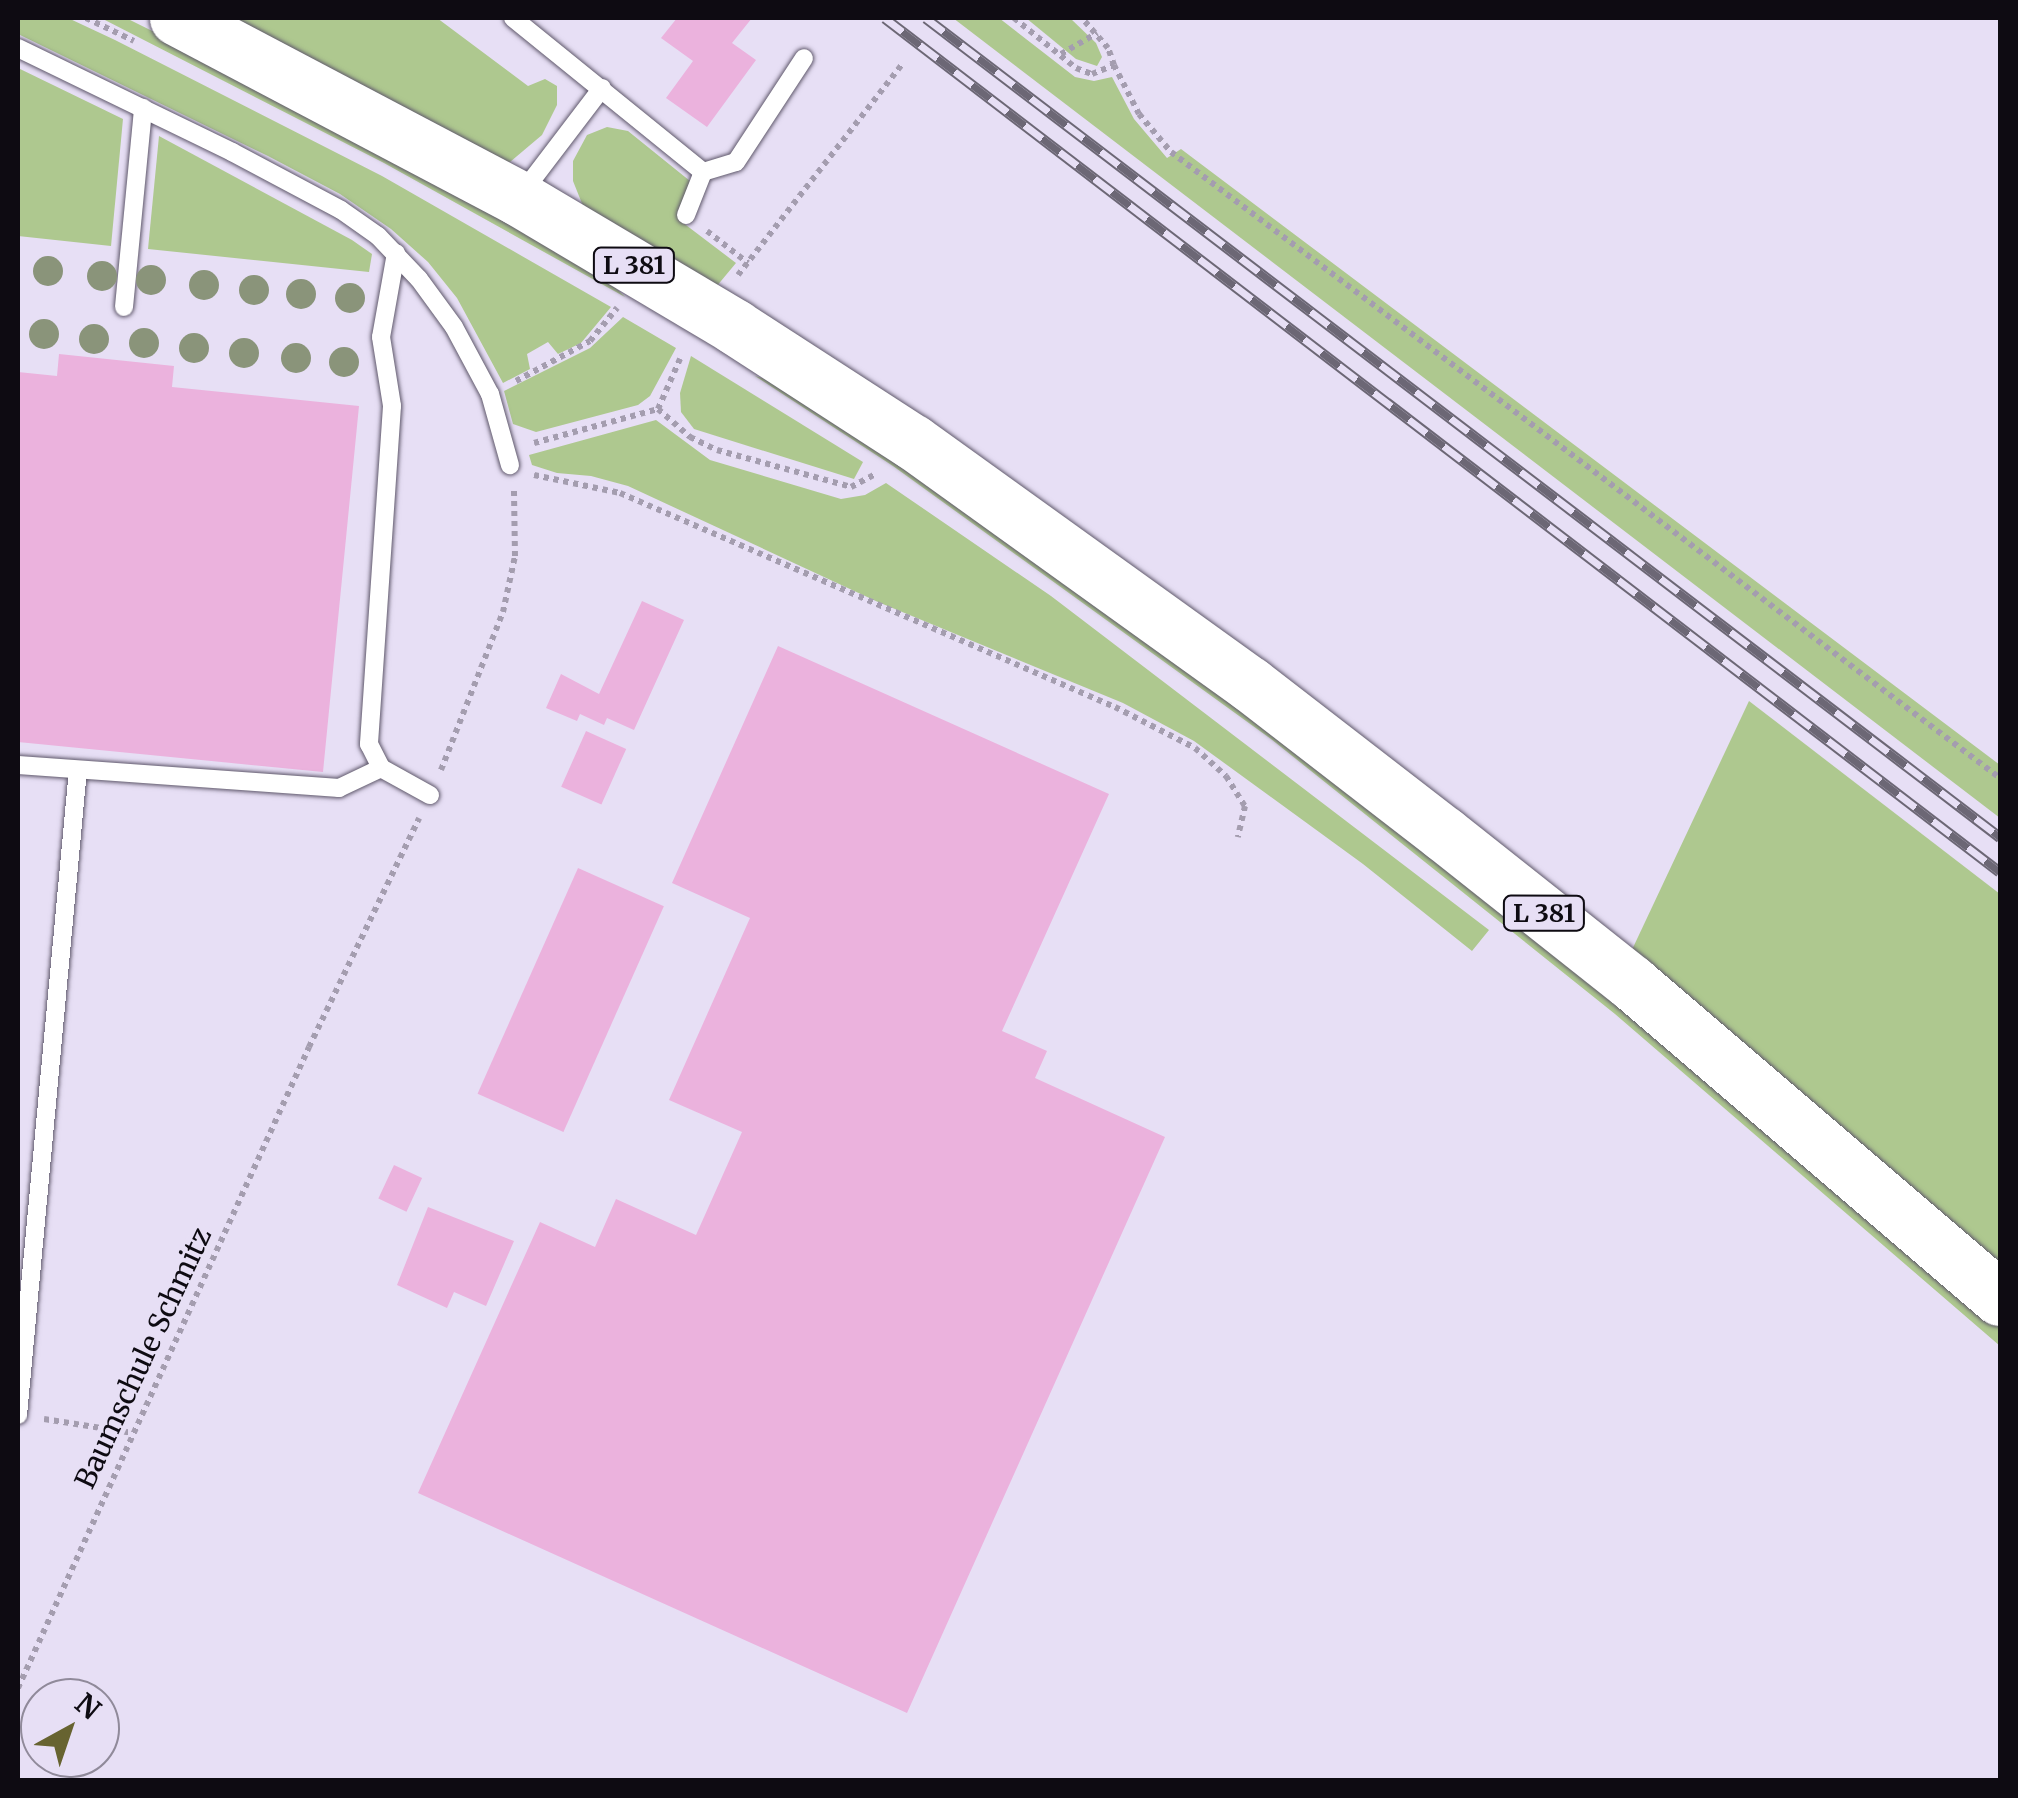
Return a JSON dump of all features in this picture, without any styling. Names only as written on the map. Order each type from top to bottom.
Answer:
[{"type":"main road","name":"L 381","points":[[156,30],[518,198],[718,316],[913,442],[1250,684],[1632,984],[2000,1298]]},
{"type":"lane","points":[[513,18],[703,172]]},
{"type":"lane","points":[[18,48],[340,210],[396,253],[441,306],[490,394],[508,456]]},
{"type":"lane","points":[[703,172],[736,162],[804,58]]},
{"type":"lane","points":[[518,198],[602,88]]},
{"type":"lane","points":[[124,307],[143,108]]},
{"type":"lane","points":[[686,215],[703,172]]},
{"type":"lane","points":[[396,253],[382,337],[392,406],[368,734],[371,755],[381,768],[430,795]]},
{"type":"lane","points":[[18,766],[338,788],[381,768]]},
{"type":"lane","points":[[18,1403],[23,1304],[78,770]]},
{"type":"path","points":[[86,18],[156,30]]},
{"type":"path","points":[[1014,18],[1092,74],[1114,65]]},
{"type":"path","points":[[1082,18],[1096,33],[1139,114],[1171,152],[2000,778]]},
{"type":"path","points":[[1061,54],[1096,33]]},
{"type":"path","points":[[731,284],[903,63]]},
{"type":"path","points":[[686,215],[748,263]]},
{"type":"path","points":[[490,394],[590,342],[621,303],[605,294]]},
{"type":"path","points":[[658,409],[680,359]]},
{"type":"path","points":[[508,456],[534,443],[658,409]]},
{"type":"path","points":[[658,409],[690,437],[717,450],[851,487],[884,469],[868,458]]},
{"type":"path","points":[[508,456],[546,479],[620,493],[1115,707],[1195,748],[1226,776],[1245,806],[1238,837]]},
{"type":"path","name":"Baumschule Schmitz","points":[[18,1688],[309,1047]]},
{"type":"path","points":[[18,1403],[133,1432]]},
{"type":"green space","points":[[18,18],[68,18],[115,40],[382,176],[611,307],[581,343],[558,354],[548,342],[527,354],[530,369],[503,383],[457,298],[428,262],[391,229],[340,194],[268,156],[18,34]]},
{"type":"green space","points":[[101,18],[126,18],[231,70],[603,275],[625,297],[384,163]]},
{"type":"green space","points":[[225,18],[437,18],[528,86],[545,79],[557,86],[557,105],[542,135],[510,162],[499,161]]},
{"type":"green space","points":[[953,18],[999,18],[1075,77],[1094,81],[1112,77],[1134,119],[1167,158],[1181,149],[2000,765],[2000,818]]},
{"type":"green space","points":[[1026,18],[1070,18],[1096,43],[1102,57],[1097,66],[1076,59]]},
{"type":"green space","points":[[18,68],[123,119],[111,246],[18,236]]},
{"type":"green space","points":[[607,127],[628,131],[690,181],[678,219],[736,263],[716,287],[585,211],[573,181],[573,161],[587,135]]},
{"type":"green space","points":[[159,136],[352,240],[372,254],[369,272],[148,249]]},
{"type":"green space","points":[[623,317],[676,348],[650,396],[638,405],[536,432],[513,424],[504,391],[590,348]]},
{"type":"green space","points":[[691,356],[863,462],[854,479],[694,429],[681,412],[680,393]]},
{"type":"green space","points":[[755,376],[776,382],[1080,584],[1624,1005],[2000,1327],[2000,1346],[1615,1014],[1271,739],[893,466]]},
{"type":"green space","points":[[656,420],[710,460],[841,499],[865,495],[886,483],[1051,596],[1489,930],[1472,951],[1363,864],[1194,741],[1123,703],[878,602],[628,486],[532,465],[529,455]]},
{"type":"green space","points":[[1749,701],[2000,894],[2000,1269],[1630,954]]},
{"type":"building","points":[[677,18],[752,18],[732,43],[756,60],[707,127],[666,98],[693,61],[661,38]]},
{"type":"building","points":[[59,354],[174,366],[172,387],[359,406],[323,772],[18,742],[18,372],[57,376]]},
{"type":"building","points":[[642,601],[684,620],[634,730],[607,718],[604,725],[580,714],[577,721],[546,708],[561,674],[599,694]]},
{"type":"building","points":[[778,646],[1109,794],[1002,1031],[1047,1051],[1035,1078],[1165,1137],[907,1713],[418,1493],[540,1222],[595,1247],[616,1199],[696,1235],[742,1132],[669,1100],[750,918],[672,883]]},
{"type":"building","points":[[586,731],[626,749],[601,805],[561,787]]},
{"type":"building","points":[[578,868],[664,906],[563,1132],[478,1094]]},
{"type":"building","points":[[394,1165],[422,1178],[406,1212],[378,1199]]},
{"type":"building","points":[[428,1207],[514,1241],[486,1306],[454,1292],[447,1308],[397,1285]]},
{"type":"railway","points":[[885,18],[2000,872]]},
{"type":"railway","points":[[926,18],[2000,837]]}]
